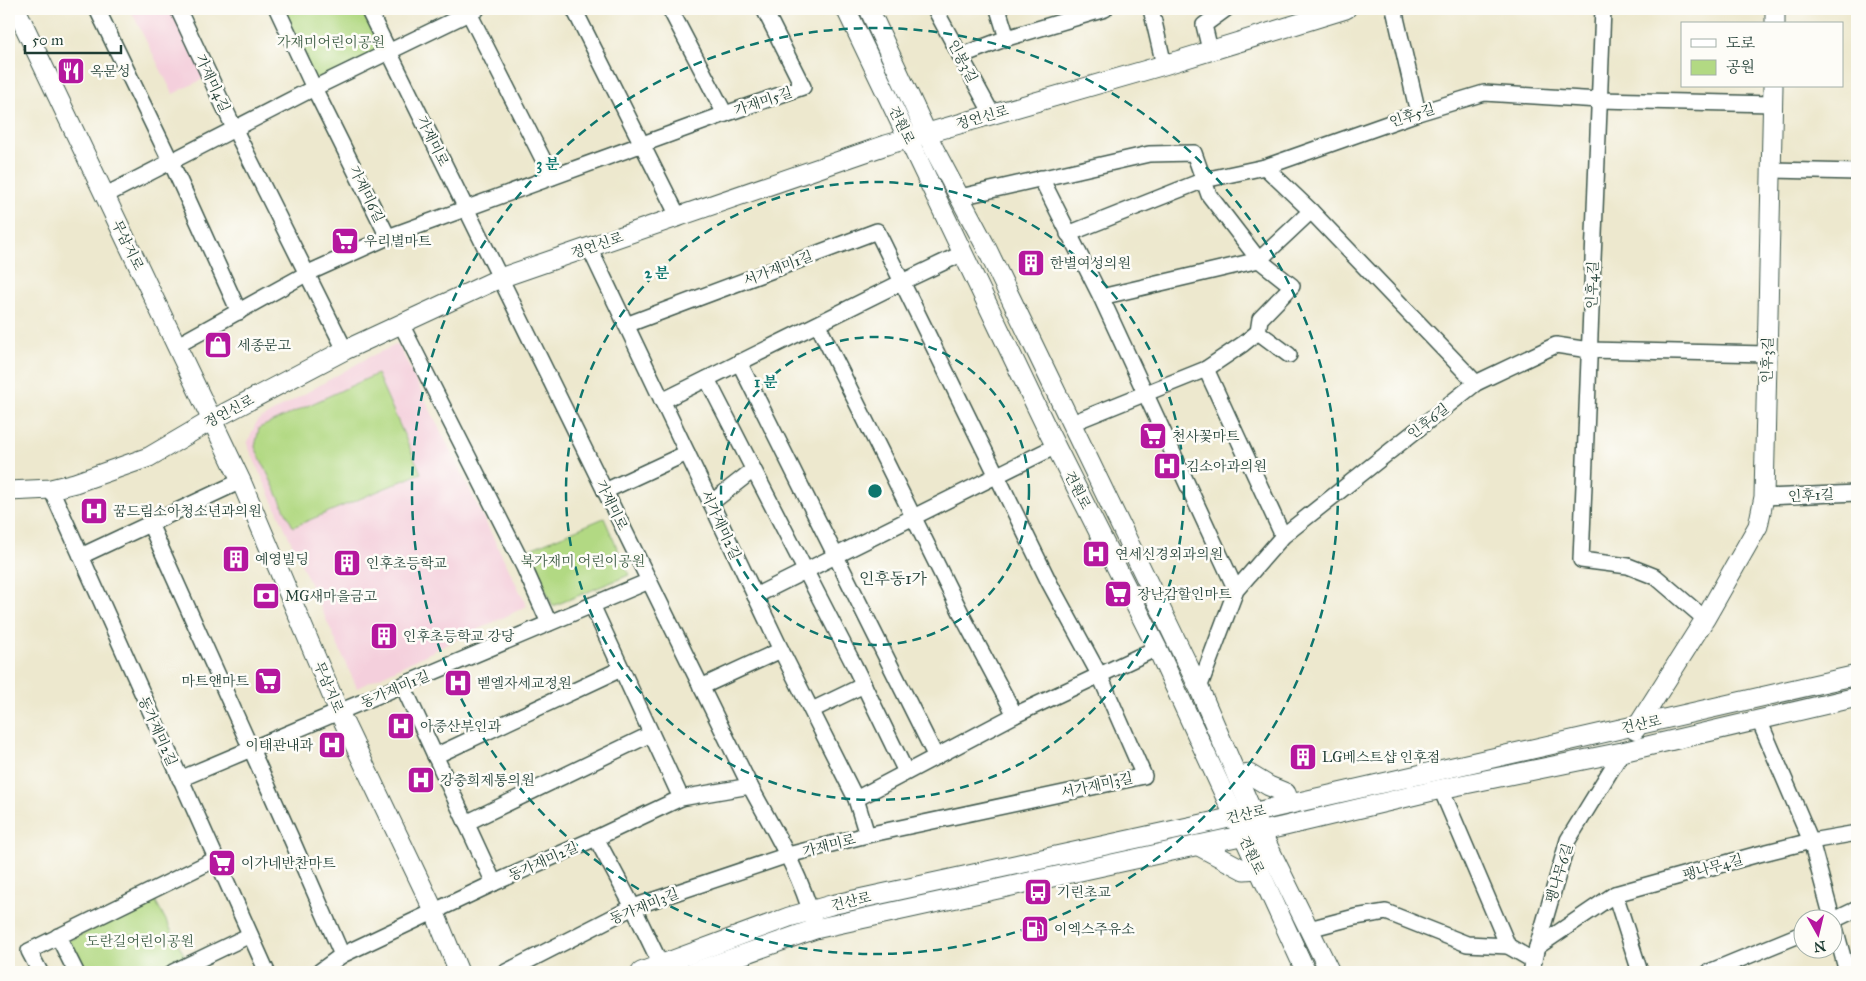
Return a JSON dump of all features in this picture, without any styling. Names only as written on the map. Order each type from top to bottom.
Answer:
[{"type":"street","points":[[97,9],[171,162],[238,312]]},
{"type":"street","name":"가재미4길","points":[[178,9],[306,274]]},
{"type":"street","points":[[277,9],[314,88]]},
{"type":"street","name":"가재미로","points":[[368,9],[750,786],[788,855],[867,835],[1032,799]]},
{"type":"street","points":[[574,9],[678,218]]},
{"type":"street","name":"가재미5길","points":[[466,208],[803,87],[764,9]]},
{"type":"street","name":"견훤로","points":[[846,9],[1056,446],[1157,648],[1306,972]]},
{"type":"street","name":"견훤로","points":[[869,9],[926,133],[960,197],[1072,423],[1199,688],[1262,832],[1330,972]]},
{"type":"street","name":"인봉3길","points":[[935,9],[992,114]]},
{"type":"street","points":[[998,9],[1007,38]]},
{"type":"street","points":[[960,56],[1068,14],[1105,9]]},
{"type":"street","points":[[1150,9],[1164,65]]},
{"type":"street","points":[[1210,50],[1204,25],[1226,9]]},
{"type":"street","name":"정언신로","points":[[9,491],[50,489],[76,483],[149,457],[212,420],[345,350],[500,278],[908,138],[1164,65],[1346,9]]},
{"type":"street","points":[[1394,9],[1418,113]]},
{"type":"street","name":"인후4길","points":[[1603,9],[1580,560],[1628,566],[1656,577],[1705,619]]},
{"type":"street","points":[[1775,9],[1775,22]]},
{"type":"street","name":"무삼지로","points":[[19,10],[104,196],[241,481],[339,712],[434,911],[459,972]]},
{"type":"street","points":[[471,10],[506,86],[552,177]]},
{"type":"street","name":"가재미4길","points":[[104,196],[471,10]]},
{"type":"street","name":"가재미5길","points":[[671,11],[724,114]]},
{"type":"street","name":"가재미6길","points":[[314,88],[388,237]]},
{"type":"street","name":"인후5길","points":[[1068,234],[1204,180],[1265,167],[1418,113],[1484,93],[1599,100],[1773,95]]},
{"type":"street","name":"인후3길","points":[[1622,752],[1705,619],[1758,526],[1764,497],[1773,95]]},
{"type":"street","points":[[960,197],[1150,154],[1194,153],[1209,195],[1259,260],[1292,286],[1260,319],[1258,332],[1206,369],[1072,423]]},
{"type":"street","points":[[1265,167],[1476,383]]},
{"type":"street","points":[[1772,170],[1857,172]]},
{"type":"street","points":[[1041,178],[1101,297],[1236,590]]},
{"type":"street","name":"가재미6길","points":[[176,346],[306,274],[388,237],[466,208]]},
{"type":"street","points":[[1101,297],[1259,260],[1311,212]]},
{"type":"street","name":"서가재미1길","points":[[626,325],[877,231],[996,475]]},
{"type":"street","points":[[589,247],[687,453],[605,491]]},
{"type":"street","points":[[662,401],[964,253]]},
{"type":"street","points":[[306,274],[345,350]]},
{"type":"street","points":[[400,324],[524,567],[548,623]]},
{"type":"street","points":[[818,325],[964,619],[1015,715]]},
{"type":"street","points":[[1258,332],[1289,355]]},
{"type":"street","name":"인후6길","points":[[1199,688],[1236,590],[1283,536],[1476,383],[1556,345],[1589,350],[1767,354]]},
{"type":"street","points":[[739,362],[936,756]]},
{"type":"street","points":[[1206,369],[1283,536]]},
{"type":"street","points":[[707,379],[854,665],[906,772]]},
{"type":"street","points":[[755,596],[1056,446]]},
{"type":"street","name":"서가재미2길","points":[[687,453],[781,650],[809,703]]},
{"type":"street","points":[[711,503],[753,470]]},
{"type":"street","name":"서가재미3길","points":[[996,475],[1050,584],[1100,676],[1144,776],[1032,799]]},
{"type":"street","points":[[81,556],[241,481]]},
{"type":"street","name":"동가재미2길","points":[[50,489],[266,972]]},
{"type":"street","name":"인후1길","points":[[1764,497],[1857,493]]},
{"type":"street","points":[[150,524],[292,838],[342,955]]},
{"type":"street","name":"동가재미1길","points":[[180,779],[649,581]]},
{"type":"street","points":[[592,605],[681,798]]},
{"type":"street","points":[[856,799],[1015,715],[1157,648]]},
{"type":"street","points":[[701,687],[781,650]]},
{"type":"street","points":[[435,756],[621,669]]},
{"type":"street","name":"건산로","points":[[694,972],[813,920],[1234,816],[1857,675]]},
{"type":"street","points":[[864,685],[809,703],[856,799],[867,835]]},
{"type":"street","points":[[402,686],[494,883]]},
{"type":"street","name":"건산로","points":[[642,972],[789,917],[813,920],[1196,846],[1441,789],[1622,752],[1857,697]]},
{"type":"street","points":[[1759,720],[1811,841],[1830,908]]},
{"type":"street","points":[[466,823],[652,734]]},
{"type":"street","name":"팽나무6길","points":[[1534,960],[1568,840],[1622,752]]},
{"type":"street","points":[[1237,776],[1249,774],[1269,786],[1286,793],[1290,804]]},
{"type":"street","name":"동가재미2길","points":[[318,972],[342,955],[681,798],[750,786]]},
{"type":"street","points":[[1441,789],[1508,946]]},
{"type":"street","name":"팽나무4길","points":[[1615,894],[1755,855],[1811,841],[1857,833]]},
{"type":"street","points":[[596,838],[661,965]]},
{"type":"street","points":[[1196,846],[1244,870],[1259,869]]},
{"type":"street","points":[[788,855],[804,889],[813,920]]},
{"type":"street","name":"동가재미3길","points":[[506,972],[633,907],[788,855]]},
{"type":"street","points":[[40,972],[29,951],[216,859]]},
{"type":"street","points":[[1309,930],[1355,916],[1386,912],[1466,944],[1508,946],[1534,960],[1615,894],[1640,972]]},
{"type":"street","points":[[1844,914],[1857,909]]},
{"type":"street","points":[[174,972],[250,935]]},
{"type":"street","points":[[58,936],[76,972]]},
{"type":"street","points":[[1709,972],[1794,937]]},
{"type":"street","points":[[1843,958],[1847,972]]},
{"type":"shaded area","points":[[130,9],[175,9],[207,77],[173,94]]},
{"type":"shaded area","points":[[398,344],[527,606],[357,688],[247,444],[257,421],[369,357]]},
{"type":"green space","name":"가재미어린이공원","points":[[283,9],[368,9],[389,52],[314,88]]},
{"type":"green space","points":[[377,374],[421,473],[293,527],[255,447],[259,428]]},
{"type":"green space","name":"북가재미 어린이공원","points":[[604,518],[629,575],[553,606],[528,550]]},
{"type":"green space","name":"도란길어린이공원","points":[[154,898],[187,960],[162,972],[81,972],[66,942]]},
{"type":"place","name":"옥문성","points":[[71,71]]},
{"type":"place","name":"우리별마트","points":[[345,241]]},
{"type":"place","name":"한별여성의원","points":[[1031,263]]},
{"type":"place","name":"세종문고","points":[[218,345]]},
{"type":"place","name":"천사꽃마트","points":[[1153,436]]},
{"type":"place","name":"김소아과의원","points":[[1167,466]]},
{"type":"place","name":"꿈드림소아청소년과의원","points":[[94,511]]},
{"type":"place","name":"연세신경외과의원","points":[[1096,554]]},
{"type":"place","name":"예영빌딩","points":[[236,559]]},
{"type":"place","name":"인후초등학교","points":[[347,563]]},
{"type":"place","name":"장난감할인마트","points":[[1118,594]]},
{"type":"place","name":"MG새마을금고","points":[[266,596]]},
{"type":"place","name":"인후초등학교 강당","points":[[384,636]]},
{"type":"place","name":"마트앤마트","points":[[268,681]]},
{"type":"place","name":"벧엘자세교정원","points":[[458,683]]},
{"type":"place","name":"아중산부인과","points":[[401,726]]},
{"type":"place","name":"이태관내과","points":[[332,745]]},
{"type":"place","name":"LG베스트샵 인후점","points":[[1303,757]]},
{"type":"place","name":"강충희제통의원","points":[[421,780]]},
{"type":"place","name":"이가네반찬마트","points":[[222,863]]},
{"type":"place","name":"기린초교","points":[[1038,892]]},
{"type":"place","name":"이엑스주유소","points":[[1035,929]]},
{"type":"district","name":"인후동1가","points":[[893,578]]}]
